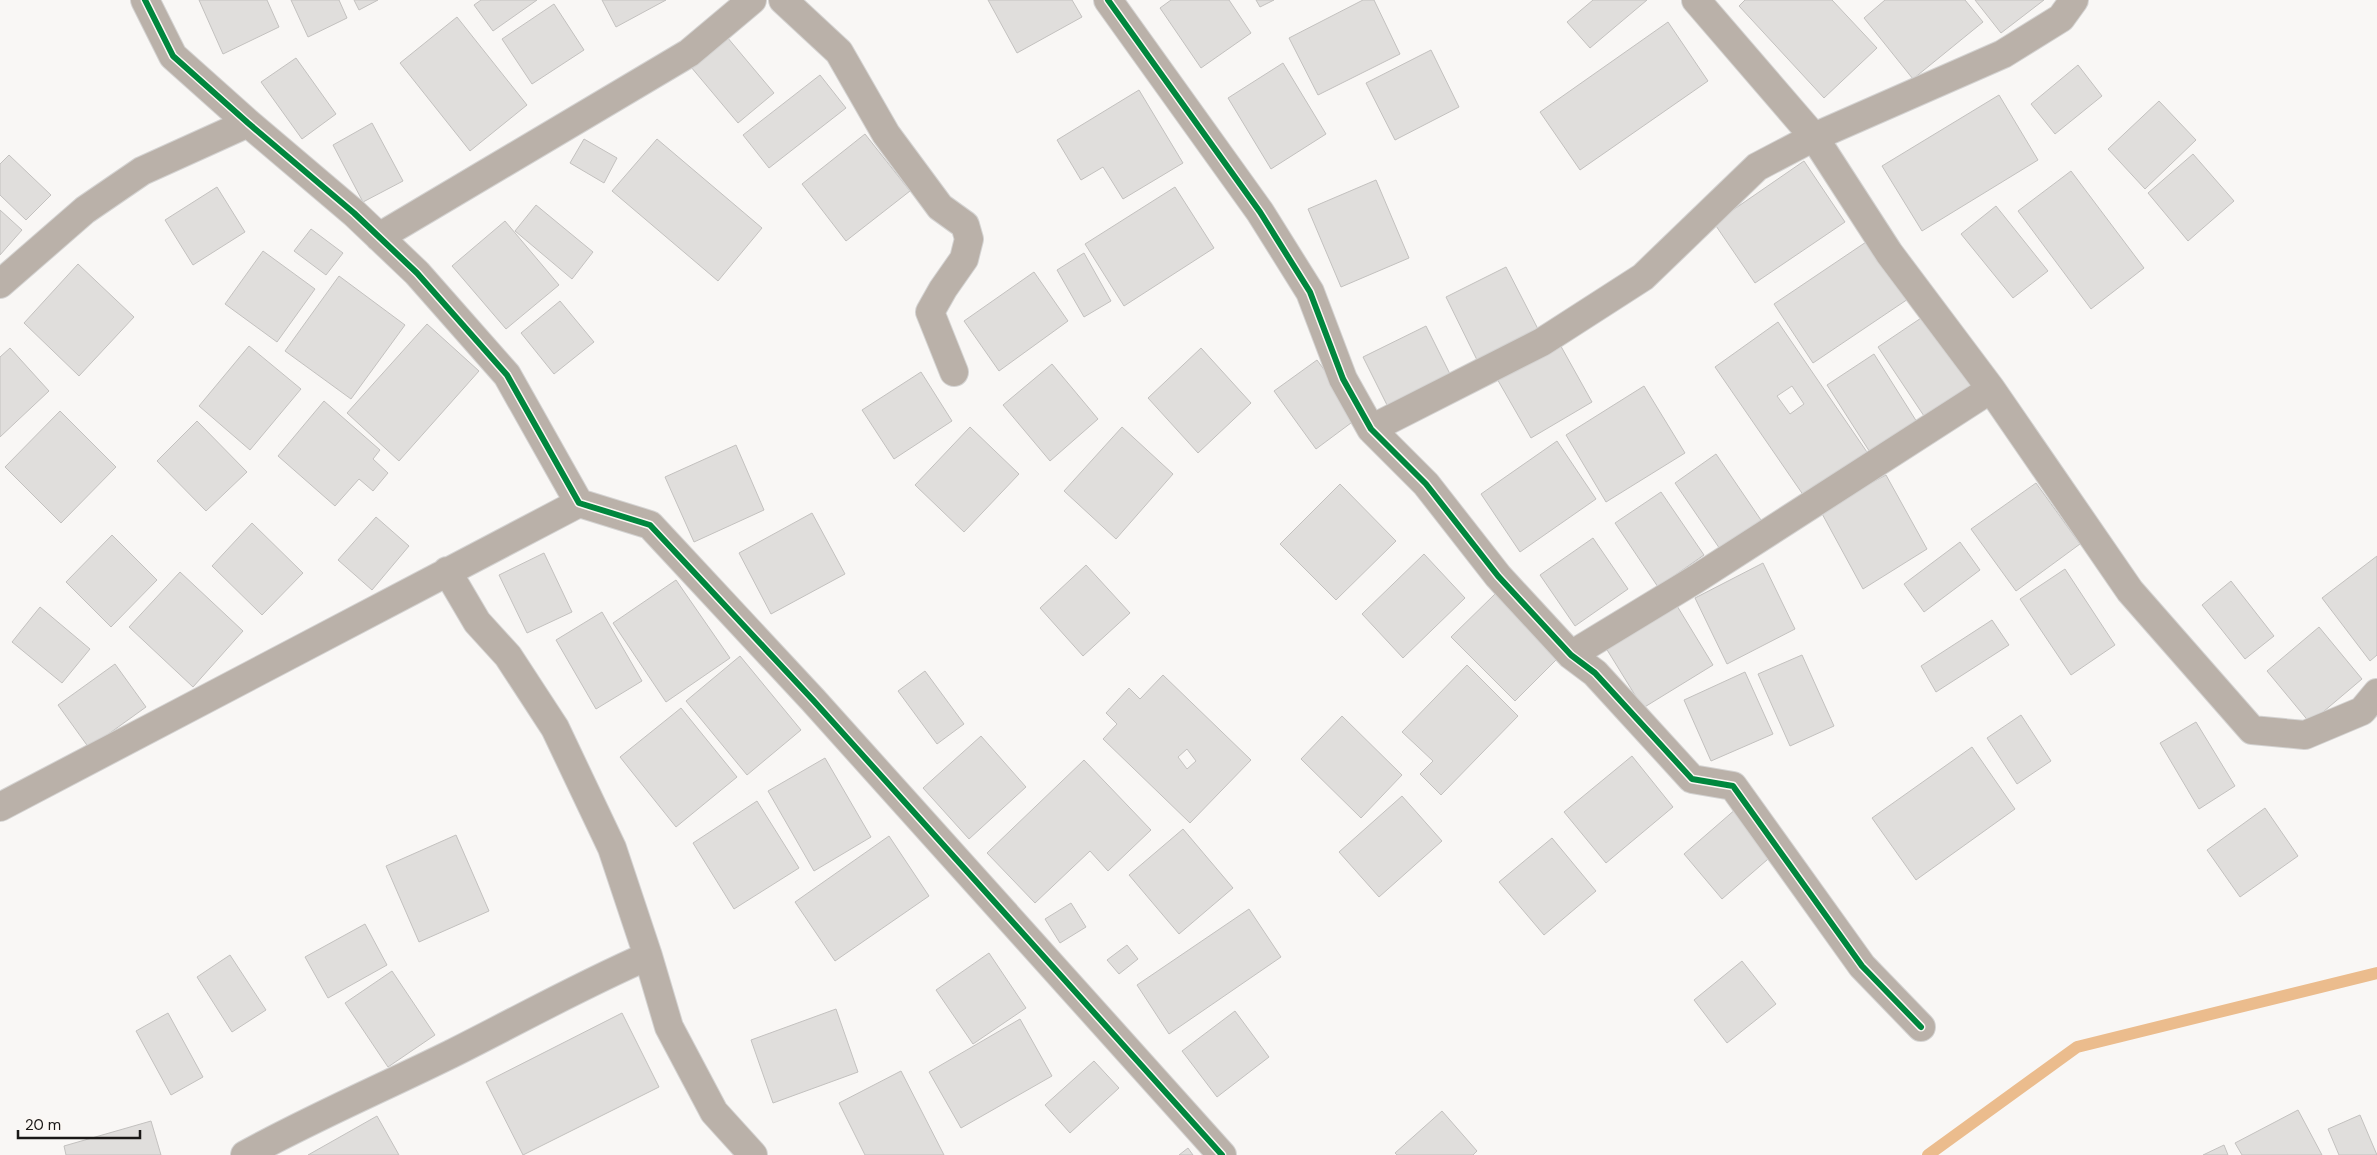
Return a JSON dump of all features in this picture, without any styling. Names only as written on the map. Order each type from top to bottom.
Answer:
[{"type":"street","points":[[145,0],[173,56],[354,213],[417,273],[507,375],[579,503],[650,525],[813,700],[1222,1155]]},
{"type":"street","points":[[379,237],[689,53],[752,0]]},
{"type":"street","points":[[783,0],[839,52],[886,134],[940,207],[965,225],[969,239],[964,259],[943,288],[930,312],[954,372]]},
{"type":"street","points":[[1108,0],[1260,212],[1310,292],[1343,379],[1371,429],[1426,484],[1498,576],[1571,655],[1595,673],[1692,779],[1733,786],[1862,966],[1921,1027]]},
{"type":"street","points":[[1696,0],[1814,137],[1889,253],[1991,389],[2130,591],[2252,730],[2305,735],[2362,711],[2377,693]]},
{"type":"street","points":[[1371,429],[1542,342],[1644,277],[1757,167],[1814,137],[2003,54],[2061,18],[2074,0]]},
{"type":"street","points":[[0,284],[85,210],[142,171],[248,123]]},
{"type":"street","points":[[1571,655],[1696,579],[1991,389]]},
{"type":"street","points":[[0,807],[579,503]]},
{"type":"street","points":[[448,571],[477,622],[508,656],[555,728],[612,848],[648,956],[668,1027],[714,1112],[753,1155]]},
{"type":"street","points":[[246,1155],[285,1133],[450,1055],[601,976],[648,956]]},
{"type":"building","points":[[199,0],[267,0],[279,27],[223,54]]},
{"type":"building","points":[[291,0],[339,0],[347,18],[308,37]]},
{"type":"building","points":[[354,0],[378,0],[359,10]]},
{"type":"building","points":[[481,0],[537,0],[493,31],[474,5]]},
{"type":"building","points":[[602,0],[666,0],[616,27]]},
{"type":"building","points":[[988,0],[1072,0],[1082,17],[1017,53]]},
{"type":"building","points":[[1171,0],[1229,0],[1251,33],[1201,68],[1160,8]]},
{"type":"building","points":[[1256,0],[1274,0],[1260,7]]},
{"type":"building","points":[[1363,0],[1374,0],[1400,54],[1318,95],[1289,38]]},
{"type":"building","points":[[1593,0],[1647,0],[1590,48],[1567,22]]},
{"type":"building","points":[[1745,0],[1832,0],[1877,48],[1824,98],[1739,6]]},
{"type":"building","points":[[1885,0],[1965,0],[1983,22],[1913,79],[1864,18]]},
{"type":"building","points":[[1975,0],[2044,0],[2001,33]]},
{"type":"building","points":[[554,4],[584,50],[532,84],[502,39]]},
{"type":"building","points":[[457,17],[527,105],[470,151],[400,63]]},
{"type":"building","points":[[1668,22],[1708,81],[1580,170],[1540,112]]},
{"type":"building","points":[[727,37],[774,93],[738,123],[691,67]]},
{"type":"building","points":[[1431,50],[1459,107],[1395,140],[1366,83]]},
{"type":"building","points":[[296,58],[336,114],[302,139],[261,82]]},
{"type":"building","points":[[1283,63],[1326,134],[1271,169],[1228,98]]},
{"type":"building","points":[[2078,65],[2102,96],[2055,134],[2031,104]]},
{"type":"building","points":[[820,75],[846,108],[769,168],[743,135]]},
{"type":"building","points":[[1139,90],[1183,163],[1123,199],[1103,167],[1081,180],[1057,140]]},
{"type":"building","points":[[1999,95],[2038,160],[1922,231],[1882,166]]},
{"type":"building","points":[[2159,101],[2196,140],[2145,189],[2108,149]]},
{"type":"building","points":[[372,123],[403,181],[363,202],[333,145]]},
{"type":"building","points":[[865,134],[910,191],[846,241],[802,184]]},
{"type":"building","points":[[584,139],[617,158],[604,183],[570,163]]},
{"type":"building","points":[[657,139],[762,228],[718,281],[612,191]]},
{"type":"building","points":[[2193,154],[2234,201],[2188,241],[2148,193]]},
{"type":"building","points":[[9,155],[51,195],[26,220],[0,195],[0,164]]},
{"type":"building","points":[[1804,161],[1845,222],[1755,283],[1714,223]]},
{"type":"building","points":[[2071,171],[2144,268],[2091,309],[2018,211]]},
{"type":"building","points":[[1376,180],[1409,258],[1341,287],[1308,209]]},
{"type":"building","points":[[217,187],[245,232],[193,265],[165,220]]},
{"type":"building","points":[[1175,187],[1214,248],[1124,306],[1085,244]]},
{"type":"building","points":[[536,205],[593,252],[572,279],[515,231]]},
{"type":"building","points":[[1996,206],[2048,271],[2013,298],[1961,234]]},
{"type":"building","points":[[0,210],[22,230],[0,255]]},
{"type":"building","points":[[505,221],[559,285],[506,329],[452,266]]},
{"type":"building","points":[[311,229],[343,253],[326,275],[294,251]]},
{"type":"building","points":[[1872,238],[1911,297],[1813,363],[1774,304]]},
{"type":"building","points":[[263,251],[315,289],[277,342],[225,304]]},
{"type":"building","points":[[1084,253],[1111,301],[1084,317],[1057,270]]},
{"type":"building","points":[[78,264],[134,317],[79,376],[24,323]]},
{"type":"building","points":[[1506,267],[1539,331],[1478,362],[1446,297]]},
{"type":"building","points":[[1034,272],[1068,321],[999,371],[964,321]]},
{"type":"building","points":[[339,276],[405,325],[351,399],[285,351]]},
{"type":"building","points":[[560,301],[594,342],[554,374],[521,333]]},
{"type":"building","points":[[1930,312],[1980,387],[1928,422],[1878,347]]},
{"type":"building","points":[[1778,322],[1869,455],[1806,499],[1715,367]],"holes":[[[1792,386],[1804,404],[1790,414],[1777,396]]]},
{"type":"building","points":[[427,324],[479,371],[399,461],[347,413]]},
{"type":"building","points":[[1426,326],[1454,382],[1391,413],[1363,357]]},
{"type":"building","points":[[1558,341],[1592,402],[1531,438],[1496,377]]},
{"type":"building","points":[[249,346],[301,389],[250,450],[199,406]]},
{"type":"building","points":[[10,348],[49,391],[0,437],[0,357]]},
{"type":"building","points":[[1201,348],[1251,403],[1198,453],[1148,398]]},
{"type":"building","points":[[1874,354],[1922,430],[1875,460],[1827,385]]},
{"type":"building","points":[[1317,360],[1359,417],[1316,449],[1274,391]]},
{"type":"building","points":[[1052,364],[1098,419],[1050,461],[1003,405]]},
{"type":"building","points":[[921,372],[952,421],[894,459],[862,410]]},
{"type":"building","points":[[1644,386],[1685,453],[1606,502],[1566,435]]},
{"type":"building","points":[[324,401],[380,450],[373,459],[388,473],[373,491],[359,479],[335,506],[278,456]]},
{"type":"building","points":[[60,411],[116,467],[61,523],[5,467]]},
{"type":"building","points":[[197,421],[247,472],[206,511],[157,461]]},
{"type":"building","points":[[970,427],[1019,474],[964,532],[915,485]]},
{"type":"building","points":[[1122,427],[1173,474],[1116,539],[1064,491]]},
{"type":"building","points":[[1557,441],[1596,499],[1520,552],[1481,494]]},
{"type":"building","points":[[736,445],[764,510],[694,542],[665,477]]},
{"type":"building","points":[[1716,454],[1763,523],[1722,552],[1675,483]]},
{"type":"building","points":[[1886,475],[1927,549],[1863,589],[1820,510]]},
{"type":"building","points":[[2036,483],[2080,544],[2016,591],[1971,529]]},
{"type":"building","points":[[1340,484],[1396,541],[1336,600],[1280,544]]},
{"type":"building","points":[[1661,492],[1704,555],[1658,587],[1615,523]]},
{"type":"building","points":[[812,513],[845,574],[771,614],[739,553]]},
{"type":"building","points":[[376,517],[409,546],[372,590],[338,560]]},
{"type":"building","points":[[252,523],[303,573],[262,615],[212,566]]},
{"type":"building","points":[[112,535],[157,580],[111,627],[66,582]]},
{"type":"building","points":[[1593,538],[1628,589],[1575,626],[1540,575]]},
{"type":"building","points":[[1960,542],[1980,570],[1924,612],[1904,584]]},
{"type":"building","points":[[544,553],[572,612],[527,633],[499,575]]},
{"type":"building","points":[[1424,554],[1465,598],[1403,658],[1362,614]]},
{"type":"building","points":[[2377,556],[2377,655],[2370,661],[2322,598]]},
{"type":"building","points":[[1763,563],[1795,629],[1727,664],[1695,598]]},
{"type":"building","points":[[1086,565],[1130,613],[1083,656],[1040,608]]},
{"type":"building","points":[[2065,569],[2115,645],[2071,675],[2020,599]]},
{"type":"building","points":[[180,572],[243,631],[193,687],[129,627]]},
{"type":"building","points":[[676,580],[730,658],[666,702],[613,623]]},
{"type":"building","points":[[2231,581],[2274,636],[2245,659],[2202,605]]},
{"type":"building","points":[[1495,594],[1558,658],[1515,701],[1451,637]]},
{"type":"building","points":[[1671,596],[1713,665],[1643,708],[1601,640]]},
{"type":"building","points":[[40,607],[90,649],[62,683],[12,642]]},
{"type":"building","points":[[602,612],[642,681],[596,709],[556,640]]},
{"type":"building","points":[[1992,620],[2009,645],[1936,692],[1921,666]]},
{"type":"building","points":[[2319,627],[2362,679],[2310,723],[2267,671]]},
{"type":"building","points":[[1802,655],[1834,726],[1790,746],[1758,674]]},
{"type":"building","points":[[740,656],[801,730],[747,775],[686,701]]},
{"type":"building","points":[[115,664],[146,707],[89,748],[58,705]]},
{"type":"building","points":[[1467,665],[1518,716],[1441,795],[1420,774],[1433,761],[1402,732]]},
{"type":"building","points":[[925,671],[964,724],[937,744],[898,691]]},
{"type":"building","points":[[1745,672],[1773,734],[1711,761],[1684,700]]},
{"type":"building","points":[[1163,675],[1251,760],[1190,823],[1103,739],[1117,724],[1106,713],[1129,688],[1140,699]],"holes":[[[1187,749],[1196,761],[1187,769],[1178,757]]]},
{"type":"building","points":[[681,708],[737,777],[676,827],[620,757]]},
{"type":"building","points":[[2021,715],[2051,761],[2017,784],[1987,738]]},
{"type":"building","points":[[1342,716],[1402,775],[1361,818],[1301,759]]},
{"type":"building","points":[[2196,722],[2235,786],[2199,809],[2160,743]]},
{"type":"building","points":[[981,736],[1026,787],[969,839],[923,788]]},
{"type":"building","points":[[1972,747],[2015,809],[1916,880],[1872,818]]},
{"type":"building","points":[[1632,756],[1673,807],[1606,863],[1564,812]]},
{"type":"building","points":[[825,758],[871,837],[814,871],[768,791]]},
{"type":"building","points":[[1084,760],[1151,830],[1108,871],[1090,851],[1035,903],[987,853]]},
{"type":"building","points":[[1402,796],[1442,841],[1379,897],[1339,852]]},
{"type":"building","points":[[757,801],[799,868],[734,909],[693,843]]},
{"type":"building","points":[[1737,808],[1775,853],[1722,899],[1684,854]]},
{"type":"building","points":[[2265,808],[2298,856],[2240,897],[2207,850]]},
{"type":"building","points":[[1183,829],[1233,888],[1179,934],[1129,875]]},
{"type":"building","points":[[456,835],[489,911],[419,942],[386,866]]},
{"type":"building","points":[[889,836],[929,896],[835,961],[795,902]]},
{"type":"building","points":[[1552,838],[1596,891],[1544,935],[1499,882]]},
{"type":"building","points":[[1071,903],[1086,927],[1060,943],[1045,919]]},
{"type":"building","points":[[1249,909],[1281,957],[1169,1034],[1137,985]]},
{"type":"building","points":[[365,924],[387,965],[328,998],[305,957]]},
{"type":"building","points":[[1127,945],[1138,959],[1119,974],[1107,960]]},
{"type":"building","points":[[989,953],[1026,1008],[973,1044],[936,990]]},
{"type":"building","points":[[230,955],[266,1010],[232,1032],[197,977]]},
{"type":"building","points":[[1742,961],[1776,1004],[1727,1043],[1694,1000]]},
{"type":"building","points":[[392,971],[435,1035],[388,1067],[345,1003]]},
{"type":"building","points":[[836,1009],[858,1072],[773,1103],[751,1040]]},
{"type":"building","points":[[1235,1011],[1269,1057],[1217,1097],[1182,1051]]},
{"type":"building","points":[[168,1013],[203,1077],[171,1095],[136,1031]]},
{"type":"building","points":[[622,1013],[659,1087],[523,1155],[486,1082]]},
{"type":"building","points":[[1020,1019],[1052,1076],[961,1128],[929,1072]]},
{"type":"building","points":[[1094,1061],[1119,1088],[1070,1133],[1045,1105]]},
{"type":"building","points":[[901,1071],[944,1155],[865,1155],[839,1103]]},
{"type":"building","points":[[2298,1110],[2322,1155],[2242,1155],[2235,1143]]},
{"type":"building","points":[[1442,1111],[1477,1151],[1473,1155],[1397,1155],[1395,1153]]},
{"type":"building","points":[[2360,1115],[2377,1155],[2339,1155],[2328,1129]]},
{"type":"building","points":[[377,1116],[399,1155],[308,1155]]},
{"type":"building","points":[[151,1121],[161,1155],[66,1155],[64,1146]]},
{"type":"building","points":[[2224,1145],[2228,1155],[2203,1155]]},
{"type":"building","points":[[1188,1148],[1193,1155],[1179,1155]]},
{"type":"waterway","points":[[1928,1155],[2077,1047],[2377,973]]},
{"type":"cycle path","points":[[145,0],[173,56],[354,213],[417,273],[507,375],[579,503],[650,525],[813,700],[1222,1155]]},
{"type":"cycle path","points":[[1108,0],[1260,212],[1310,292],[1343,379],[1371,429],[1426,484],[1498,576],[1571,655],[1595,673],[1692,779],[1733,786],[1862,966],[1921,1027]]}]
